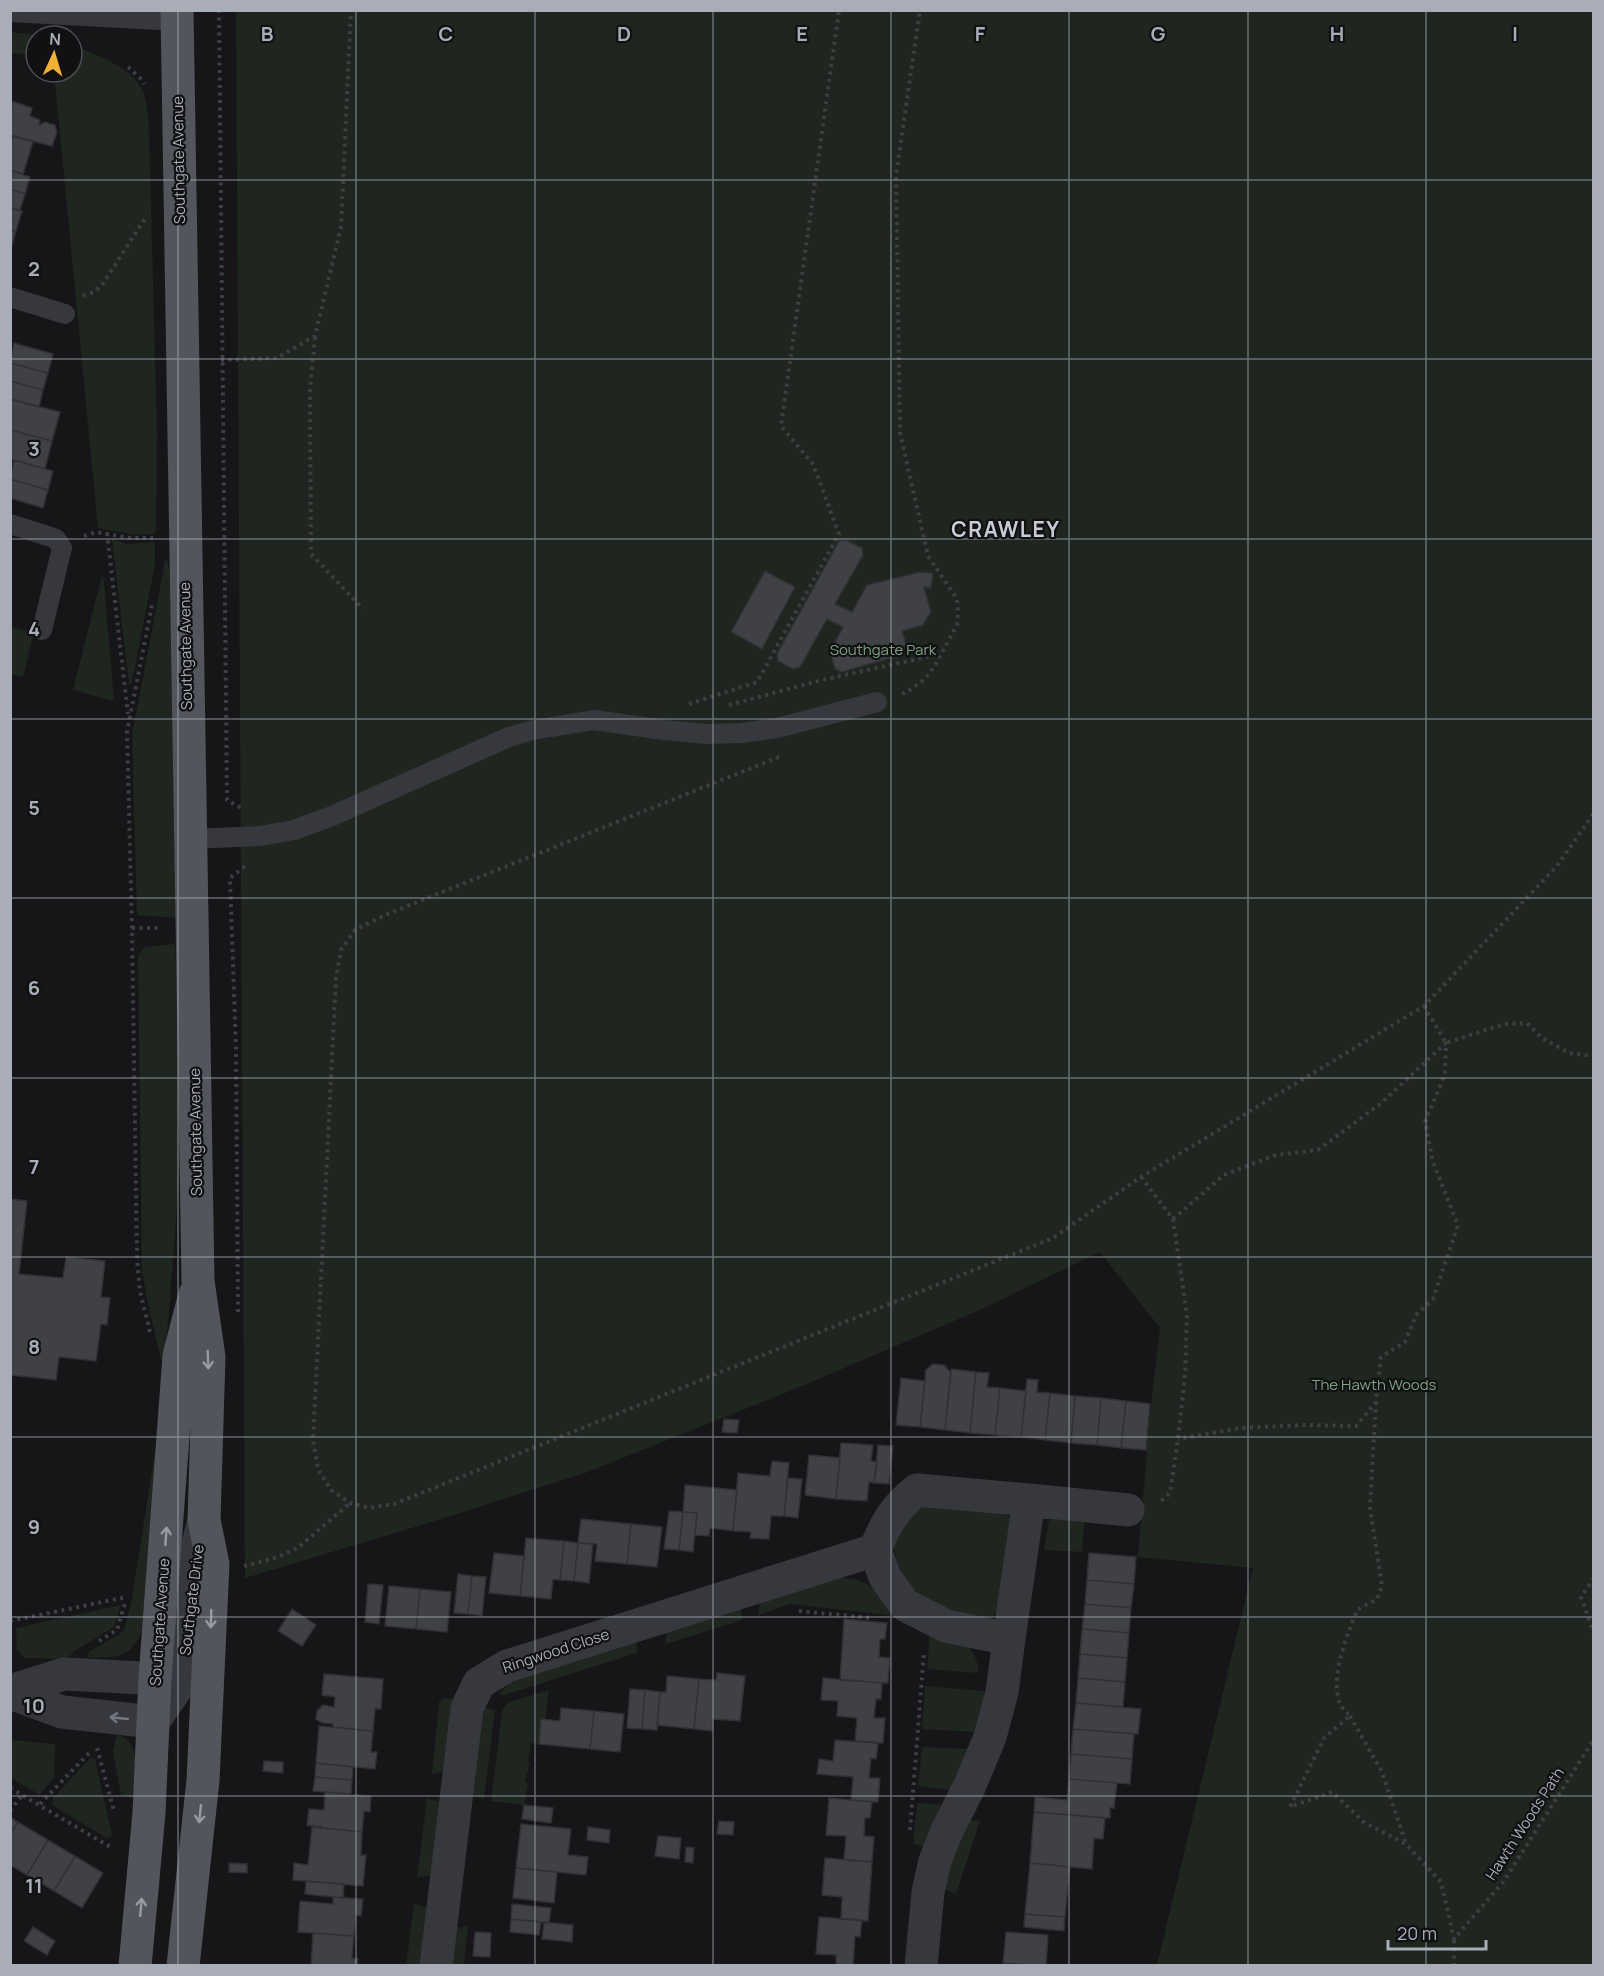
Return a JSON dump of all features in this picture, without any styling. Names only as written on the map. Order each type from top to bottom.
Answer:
[{"type":"main road","name":"Southgate Avenue","points":[[135,1965],[149,1813],[153,1722],[182,1679],[213,1564],[204,1520],[209,1357],[198,1281],[177,16]]},
{"type":"main road","name":"Southgate Avenue","points":[[183,1965],[203,1780],[182,1679],[179,1356],[198,1281]]},
{"type":"street","points":[[1009,1639],[945,1626],[905,1605],[885,1577],[875,1550],[884,1527],[902,1502],[917,1490],[1128,1510]]},
{"type":"street","points":[[921,1965],[928,1892],[935,1861],[945,1833],[970,1785],[990,1737],[1002,1692],[1029,1500]]},
{"type":"street","name":"Ringwood Close","points":[[436,1965],[467,1708],[479,1683],[507,1666],[875,1550]]},
{"type":"street","points":[[10,1692],[64,1674],[182,1679]]},
{"type":"street","points":[[10,1692],[62,1712],[153,1722]]},
{"type":"lane","points":[[10,12],[177,16]]},
{"type":"lane","points":[[10,297],[63,314]]},
{"type":"lane","points":[[10,524],[51,537],[60,543],[62,553],[42,630]]},
{"type":"lane","points":[[190,839],[260,836],[294,830],[333,816],[509,737],[533,730],[594,720],[706,734],[741,733],[777,728],[877,702]]},
{"type":"path","points":[[219,10],[222,120],[221,360],[227,800],[260,818],[261,854],[230,878],[236,1049],[238,1320]]},
{"type":"path","points":[[351,10],[341,227],[315,336],[310,390],[310,554],[363,609]]},
{"type":"path","points":[[689,704],[758,682],[839,534],[813,464],[781,426],[839,10]]},
{"type":"path","points":[[897,701],[901,694],[925,679],[957,625],[957,599],[928,556],[900,433],[896,175],[920,10]]},
{"type":"path","points":[[128,68],[141,79],[145,88]]},
{"type":"path","points":[[63,314],[69,300],[94,292],[102,285],[147,215]]},
{"type":"path","points":[[221,360],[277,358],[315,336]]},
{"type":"path","points":[[60,543],[96,532],[131,538],[162,537]]},
{"type":"path","points":[[107,533],[129,718]]},
{"type":"path","points":[[151,1336],[140,1291],[137,1259],[127,732],[153,599]]},
{"type":"path","points":[[725,706],[822,680],[941,654]]},
{"type":"path","points":[[784,755],[385,915],[355,930],[341,950],[336,978],[313,1440],[318,1469],[330,1490],[350,1503],[370,1508],[394,1504],[1053,1238],[1141,1177],[1424,1005],[1557,866],[1593,813]]},
{"type":"path","points":[[1406,1844],[1382,1772],[1350,1716],[1339,1704],[1337,1684],[1344,1646],[1357,1610],[1377,1599],[1382,1586],[1370,1508],[1381,1357],[1405,1342],[1416,1315],[1433,1299],[1458,1225],[1433,1162],[1425,1122],[1445,1074],[1446,1043],[1424,1005]]},
{"type":"path","points":[[1173,1219],[1224,1175],[1275,1155],[1318,1150],[1380,1104],[1446,1043],[1504,1024],[1527,1023],[1542,1038],[1569,1053],[1593,1056]]},
{"type":"path","points":[[1128,1510],[1154,1507],[1170,1492],[1185,1375],[1187,1315],[1173,1219],[1141,1177]]},
{"type":"path","points":[[1178,1439],[1240,1428],[1306,1425],[1356,1426],[1376,1402]]},
{"type":"path","points":[[239,1567],[278,1557],[299,1547],[350,1503]]},
{"type":"path","points":[[1593,1578],[1581,1597],[1593,1634]]},
{"type":"path","points":[[10,1622],[127,1597]]},
{"type":"path","points":[[789,1610],[881,1618]]},
{"type":"path","points":[[910,1831],[927,1616]]},
{"type":"path","points":[[1350,1716],[1324,1738],[1290,1808],[1332,1792],[1365,1823],[1406,1844],[1441,1882],[1454,1939],[1454,1965]]},
{"type":"path","name":"Hawth Woods Path","points":[[1454,1939],[1504,1881],[1593,1738]]},
{"type":"path","points":[[40,1804],[96,1745]]},
{"type":"path","points":[[10,1788],[115,1850]]},
{"type":"path","points":[[10,1811],[23,1794]]},
{"type":"green space","name":"Southgate Park","points":[[236,11],[1593,11],[1593,1965],[1157,1965],[1253,1568],[1138,1557],[1146,1450],[1160,1328],[1100,1252],[982,1309],[795,1389],[585,1473],[245,1578]]},
{"type":"green space","points":[[10,32],[24,34],[24,54],[11,53]]},
{"type":"green space","points":[[84,50],[114,63],[132,76],[144,94],[149,132],[157,433],[156,530],[154,534],[134,535],[98,528],[55,84],[84,84]]},
{"type":"green space","points":[[112,539],[127,544],[155,542],[155,564],[132,683],[129,685]]},
{"type":"green space","points":[[166,556],[170,572],[176,918],[137,915],[132,735]]},
{"type":"green space","points":[[103,572],[114,701],[73,690]]},
{"type":"green space","points":[[11,627],[34,632],[23,677],[11,674]]},
{"type":"green space","points":[[175,944],[180,1053],[180,1148],[165,1359],[161,1360],[142,1272],[138,955],[145,947]]},
{"type":"green space","points":[[158,1432],[143,1627],[134,1646],[128,1651],[115,1656],[87,1658],[89,1652],[124,1631],[132,1598]]},
{"type":"green space","points":[[923,1504],[1001,1511],[1010,1517],[998,1611],[990,1618],[976,1619],[956,1616],[920,1598],[899,1568],[894,1549],[897,1531]]},
{"type":"green space","points":[[1055,1513],[1084,1522],[1082,1552],[1044,1550],[1049,1521]]},
{"type":"green space","points":[[838,1578],[866,1583],[879,1593],[896,1616],[790,1604],[758,1615],[760,1600]]},
{"type":"green space","points":[[121,1605],[114,1627],[73,1652],[68,1659],[25,1658],[17,1650],[16,1628]]},
{"type":"green space","points":[[740,1607],[743,1620],[665,1644],[667,1630]]},
{"type":"green space","points":[[930,1631],[964,1643],[974,1654],[979,1673],[927,1669]]},
{"type":"green space","points":[[636,1639],[637,1653],[501,1696],[500,1692],[519,1676]]},
{"type":"green space","points":[[925,1686],[984,1691],[985,1707],[976,1732],[922,1729]]},
{"type":"green space","points":[[549,1690],[545,1720],[541,1719],[539,1744],[531,1743],[524,1805],[491,1801],[502,1712],[505,1706],[510,1702]]},
{"type":"green space","points":[[444,1698],[453,1699],[446,1764],[443,1771],[432,1774],[439,1702]]},
{"type":"green space","points":[[483,1707],[495,1710],[484,1799],[472,1796]]},
{"type":"green space","points":[[117,1734],[125,1738],[134,1752],[137,1770],[136,1798],[121,1795],[113,1751]]},
{"type":"green space","points":[[11,1740],[55,1744],[54,1777],[40,1795],[11,1778]]},
{"type":"green space","points":[[922,1747],[969,1749],[950,1790],[918,1786]]},
{"type":"green space","points":[[90,1758],[95,1759],[112,1835],[108,1839],[52,1805],[53,1798]]},
{"type":"green space","points":[[427,1798],[440,1802],[431,1875],[417,1878]]},
{"type":"green space","points":[[917,1803],[944,1805],[926,1847],[913,1844]]},
{"type":"green space","points":[[970,1820],[980,1821],[956,1894],[944,1889],[950,1863]]},
{"type":"green space","points":[[414,1904],[427,1907],[422,1965],[406,1966]]},
{"type":"green space","points":[[468,1926],[464,1965],[450,1966],[455,1928]]},
{"type":"building","points":[[12,101],[32,108],[30,116],[40,120],[39,125],[45,122],[55,125],[57,132],[52,146],[10,135]]},
{"type":"building","points":[[13,136],[33,142],[23,174],[10,170],[10,145]]},
{"type":"building","points":[[10,170],[30,177],[25,194],[10,189]]},
{"type":"building","points":[[10,189],[25,194],[20,210],[10,208]]},
{"type":"building","points":[[10,208],[22,211],[16,231],[10,230]]},
{"type":"building","points":[[10,230],[16,231],[11,249],[10,249]]},
{"type":"building","points":[[14,343],[53,354],[48,373],[10,363]]},
{"type":"building","points":[[10,363],[48,373],[43,390],[10,381]]},
{"type":"building","points":[[10,381],[43,390],[39,407],[10,399]]},
{"type":"building","points":[[10,399],[60,412],[52,441],[10,430]]},
{"type":"building","points":[[10,430],[52,441],[45,469],[10,459]]},
{"type":"building","points":[[14,460],[53,471],[48,490],[10,479]]},
{"type":"building","points":[[10,479],[48,490],[43,508],[10,498]]},
{"type":"building","points":[[846,540],[862,548],[863,555],[835,604],[852,612],[867,585],[920,572],[933,573],[931,588],[924,587],[931,612],[923,625],[902,631],[906,644],[901,655],[842,672],[835,669],[830,652],[843,627],[827,619],[800,667],[793,669],[778,661],[777,654],[839,541]]},
{"type":"building","points":[[765,571],[795,587],[762,649],[731,632]]},
{"type":"building","points":[[10,1199],[27,1201],[19,1274],[63,1278],[66,1257],[105,1261],[101,1297],[110,1298],[107,1325],[101,1324],[96,1361],[59,1357],[56,1380],[10,1375]]},
{"type":"building","points":[[933,1364],[944,1365],[951,1373],[945,1430],[920,1427],[926,1370]]},
{"type":"building","points":[[951,1369],[976,1372],[970,1433],[945,1430]]},
{"type":"building","points":[[976,1372],[989,1373],[987,1387],[1000,1388],[995,1435],[970,1433]]},
{"type":"building","points":[[901,1378],[925,1381],[920,1427],[896,1425]]},
{"type":"building","points":[[1027,1379],[1038,1380],[1037,1392],[1050,1393],[1045,1440],[1021,1437]]},
{"type":"building","points":[[1000,1388],[1026,1391],[1021,1437],[995,1435]]},
{"type":"building","points":[[1050,1393],[1075,1396],[1071,1443],[1045,1440]]},
{"type":"building","points":[[1075,1396],[1101,1398],[1097,1445],[1071,1443]]},
{"type":"building","points":[[1101,1398],[1126,1401],[1121,1448],[1097,1445]]},
{"type":"building","points":[[1126,1401],[1150,1404],[1146,1450],[1121,1448]]},
{"type":"building","points":[[724,1419],[739,1420],[737,1433],[722,1432]]},
{"type":"building","points":[[841,1443],[873,1445],[871,1461],[877,1462],[874,1483],[869,1482],[867,1501],[836,1499]]},
{"type":"building","points":[[878,1445],[893,1446],[889,1484],[874,1483]]},
{"type":"building","points":[[809,1455],[840,1458],[836,1499],[805,1495]]},
{"type":"building","points":[[772,1461],[789,1463],[784,1516],[771,1516],[769,1539],[750,1538],[751,1532],[733,1531],[738,1473],[770,1476]]},
{"type":"building","points":[[788,1478],[802,1479],[798,1518],[784,1516]]},
{"type":"building","points":[[685,1485],[737,1490],[733,1531],[710,1528],[709,1536],[695,1535],[697,1513],[683,1512]]},
{"type":"building","points":[[669,1511],[683,1512],[679,1550],[664,1549]]},
{"type":"building","points":[[683,1512],[697,1513],[693,1552],[679,1550]]},
{"type":"building","points":[[581,1519],[631,1524],[627,1564],[595,1561],[597,1544],[578,1543]]},
{"type":"building","points":[[631,1524],[662,1527],[657,1567],[627,1564]]},
{"type":"building","points":[[526,1538],[564,1541],[560,1580],[553,1579],[551,1599],[520,1596]]},
{"type":"building","points":[[564,1541],[578,1543],[574,1581],[560,1580]]},
{"type":"building","points":[[578,1543],[593,1544],[589,1583],[574,1581]]},
{"type":"building","points":[[494,1553],[524,1556],[520,1596],[489,1593]]},
{"type":"building","points":[[1089,1553],[1136,1557],[1134,1584],[1087,1580]]},
{"type":"building","points":[[458,1574],[472,1576],[468,1614],[454,1613]]},
{"type":"building","points":[[472,1576],[486,1577],[482,1616],[468,1614]]},
{"type":"building","points":[[1087,1580],[1134,1584],[1131,1608],[1085,1604]]},
{"type":"building","points":[[368,1584],[383,1585],[379,1624],[365,1622]]},
{"type":"building","points":[[389,1586],[420,1589],[416,1629],[385,1626]]},
{"type":"building","points":[[420,1589],[451,1592],[447,1632],[416,1629]]},
{"type":"building","points":[[1085,1604],[1131,1608],[1129,1633],[1082,1629]]},
{"type":"building","points":[[292,1609],[316,1625],[302,1646],[278,1631]]},
{"type":"building","points":[[844,1619],[887,1623],[885,1639],[880,1639],[879,1657],[890,1658],[888,1683],[840,1680]]},
{"type":"building","points":[[1082,1629],[1129,1633],[1127,1658],[1080,1654]]},
{"type":"building","points":[[1080,1654],[1127,1658],[1125,1682],[1078,1678]]},
{"type":"building","points":[[717,1673],[745,1676],[740,1721],[713,1719],[712,1731],[694,1729],[699,1679],[716,1680]]},
{"type":"building","points":[[324,1674],[383,1679],[381,1709],[375,1709],[373,1731],[333,1727],[333,1724],[322,1723],[316,1719],[317,1711],[323,1705],[334,1707],[335,1697],[322,1695]]},
{"type":"building","points":[[667,1676],[699,1679],[694,1729],[657,1725],[660,1692],[666,1692]]},
{"type":"building","points":[[823,1678],[882,1683],[881,1699],[876,1699],[874,1718],[885,1718],[883,1743],[855,1741],[857,1718],[837,1716],[838,1701],[821,1700]]},
{"type":"building","points":[[1078,1678],[1125,1682],[1123,1707],[1076,1703]]},
{"type":"building","points":[[630,1689],[645,1690],[642,1729],[627,1728]]},
{"type":"building","points":[[645,1690],[660,1692],[657,1730],[642,1729]]},
{"type":"building","points":[[1076,1703],[1141,1709],[1138,1734],[1073,1729]]},
{"type":"building","points":[[561,1708],[594,1711],[590,1749],[539,1744],[541,1719],[560,1721]]},
{"type":"building","points":[[594,1711],[624,1714],[620,1752],[590,1749]]},
{"type":"building","points":[[319,1726],[373,1731],[371,1752],[377,1752],[375,1769],[316,1763]]},
{"type":"building","points":[[1073,1729],[1134,1734],[1132,1759],[1071,1754]]},
{"type":"building","points":[[835,1740],[878,1743],[876,1759],[871,1758],[869,1778],[880,1778],[878,1802],[851,1800],[853,1777],[817,1774],[819,1759],[833,1761]]},
{"type":"building","points":[[1071,1754],[1132,1759],[1130,1784],[1069,1779]]},
{"type":"building","points":[[264,1761],[283,1762],[283,1773],[263,1771]]},
{"type":"building","points":[[316,1763],[353,1767],[352,1780],[315,1777]]},
{"type":"building","points":[[315,1777],[352,1780],[351,1794],[313,1791]]},
{"type":"building","points":[[1069,1779],[1117,1783],[1114,1808],[1110,1808],[1110,1818],[1034,1812],[1035,1797],[1067,1800]]},
{"type":"building","points":[[325,1792],[371,1796],[370,1812],[364,1811],[362,1832],[307,1825],[309,1809],[324,1810]]},
{"type":"building","points":[[829,1798],[872,1802],[870,1818],[865,1818],[864,1836],[874,1837],[872,1862],[844,1860],[846,1836],[826,1835]]},
{"type":"building","points":[[524,1805],[553,1808],[551,1823],[522,1819]]},
{"type":"building","points":[[1034,1812],[1105,1818],[1103,1839],[1094,1838],[1092,1869],[1030,1863]]},
{"type":"building","points":[[10,1817],[18,1822],[10,1835]]},
{"type":"building","points":[[719,1821],[734,1822],[733,1835],[717,1834]]},
{"type":"building","points":[[18,1822],[48,1840],[27,1875],[10,1865],[10,1835]]},
{"type":"building","points":[[521,1824],[571,1829],[568,1855],[588,1857],[586,1875],[516,1868]]},
{"type":"building","points":[[312,1827],[362,1832],[361,1855],[366,1855],[363,1886],[293,1880],[294,1863],[308,1865]]},
{"type":"building","points":[[588,1827],[610,1830],[609,1843],[587,1840]]},
{"type":"building","points":[[658,1836],[681,1838],[679,1859],[655,1856]]},
{"type":"building","points":[[48,1840],[75,1856],[54,1891],[27,1875]]},
{"type":"building","points":[[686,1847],[694,1848],[693,1863],[685,1862]]},
{"type":"building","points":[[75,1856],[103,1873],[82,1908],[54,1891]]},
{"type":"building","points":[[825,1858],[872,1862],[868,1921],[841,1919],[842,1897],[822,1895]]},
{"type":"building","points":[[229,1863],[247,1864],[247,1873],[229,1872]]},
{"type":"building","points":[[1030,1863],[1070,1867],[1065,1917],[1025,1914]]},
{"type":"building","points":[[516,1868],[557,1872],[554,1903],[513,1898]]},
{"type":"building","points":[[306,1881],[344,1884],[343,1898],[305,1894]]},
{"type":"building","points":[[333,1897],[363,1899],[361,1916],[356,1915],[354,1936],[298,1932],[300,1901],[333,1904]]},
{"type":"building","points":[[512,1904],[551,1908],[549,1923],[511,1919]]},
{"type":"building","points":[[1025,1914],[1065,1917],[1064,1931],[1024,1927]]},
{"type":"building","points":[[819,1917],[862,1920],[860,1937],[855,1936],[853,1966],[836,1966],[836,1955],[816,1954]]},
{"type":"building","points":[[511,1919],[541,1922],[539,1935],[510,1932]]},
{"type":"building","points":[[544,1922],[573,1925],[572,1942],[542,1939]]},
{"type":"building","points":[[33,1927],[55,1941],[47,1955],[24,1941]]},
{"type":"building","points":[[475,1932],[491,1933],[490,1957],[473,1956]]},
{"type":"building","points":[[1006,1932],[1048,1935],[1046,1966],[1003,1963]]},
{"type":"building","points":[[313,1933],[354,1936],[352,1958],[358,1959],[357,1966],[311,1965]]},
{"type":"district","name":"CRAWLEY","points":[[1006,530]]},
{"type":"park label","name":"The Hawth Woods","points":[[1374,1385]]}]
